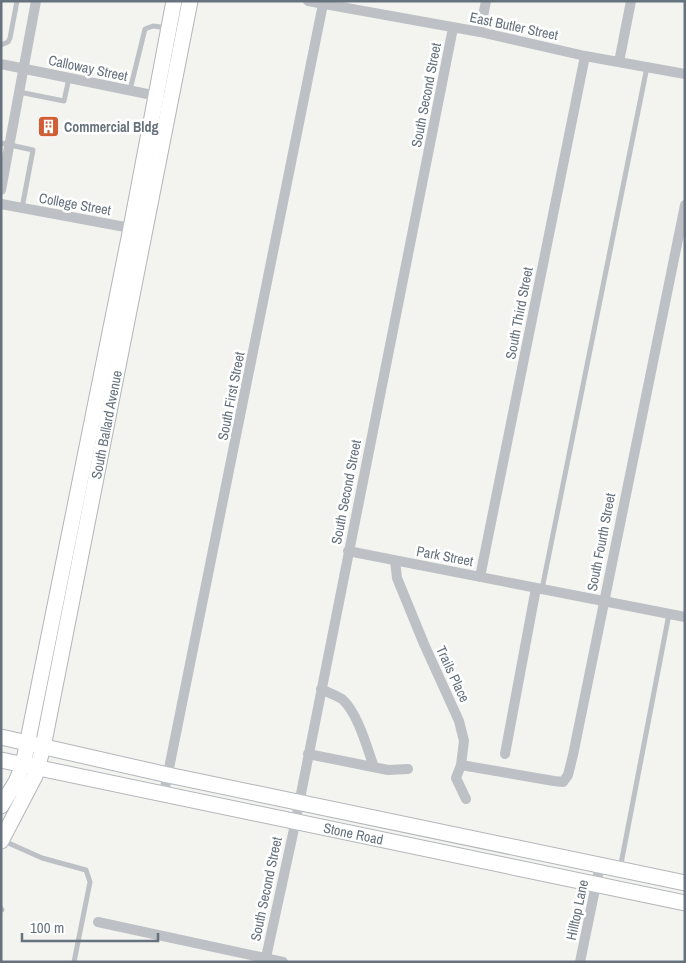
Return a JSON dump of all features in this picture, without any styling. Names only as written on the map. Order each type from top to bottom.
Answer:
[{"type":"main road","name":"South Ballard Avenue","points":[[1,806],[35,745],[103,446],[138,229],[155,96],[174,1]]},
{"type":"main road","name":"South Ballard Avenue","points":[[1,840],[16,815],[38,768],[35,745],[88,443],[170,98],[190,1]]},
{"type":"main road","points":[[88,443],[103,446]]},
{"type":"main road","name":"Stone Road","points":[[1,738],[168,775],[685,883]]},
{"type":"main road","name":"Stone Road","points":[[1,760],[685,903]]},
{"type":"street","points":[[1,190],[5,144],[19,92],[36,1]]},
{"type":"street","name":"East Butler Street","points":[[308,1],[338,4],[480,32],[585,56],[685,74]]},
{"type":"street","points":[[480,32],[486,1]]},
{"type":"street","points":[[620,62],[631,1]]},
{"type":"street","name":"South First Street","points":[[164,793],[323,4]]},
{"type":"street","name":"South Second Street","points":[[265,960],[299,802],[453,28]]},
{"type":"street","name":"South Third Street","points":[[480,577],[585,56]]},
{"type":"street","name":"Calloway Street","points":[[1,64],[170,98]]},
{"type":"street","name":"College Street","points":[[1,204],[138,229]]},
{"type":"street","name":"South Fourth Street","points":[[461,765],[554,782],[564,782],[568,776],[574,755],[685,206]]},
{"type":"street","name":"Park Street","points":[[348,551],[685,617]]},
{"type":"street","name":"Trails Place","points":[[395,561],[397,578],[459,721],[464,741],[461,765],[456,778],[466,799]]},
{"type":"street","points":[[505,754],[539,589]]},
{"type":"street","points":[[321,689],[342,699],[350,709],[374,767]]},
{"type":"street","points":[[308,754],[388,770],[408,769]]},
{"type":"street","name":"Hilltop Lane","points":[[580,962],[600,865]]},
{"type":"street","points":[[98,922],[265,960],[283,962]]},
{"type":"lane","points":[[1,45],[8,42],[10,38],[17,1]]},
{"type":"lane","points":[[130,91],[145,29],[153,26],[169,29]]},
{"type":"lane","points":[[539,589],[647,67]]},
{"type":"lane","points":[[19,92],[64,101],[69,78]]},
{"type":"lane","points":[[5,144],[34,150],[22,208]]},
{"type":"lane","points":[[620,869],[669,614]]},
{"type":"lane","points":[[1,840],[42,858],[86,870],[90,882],[74,962]]},
{"type":"place","name":"Commercial Bldg","points":[[48,127]]}]
